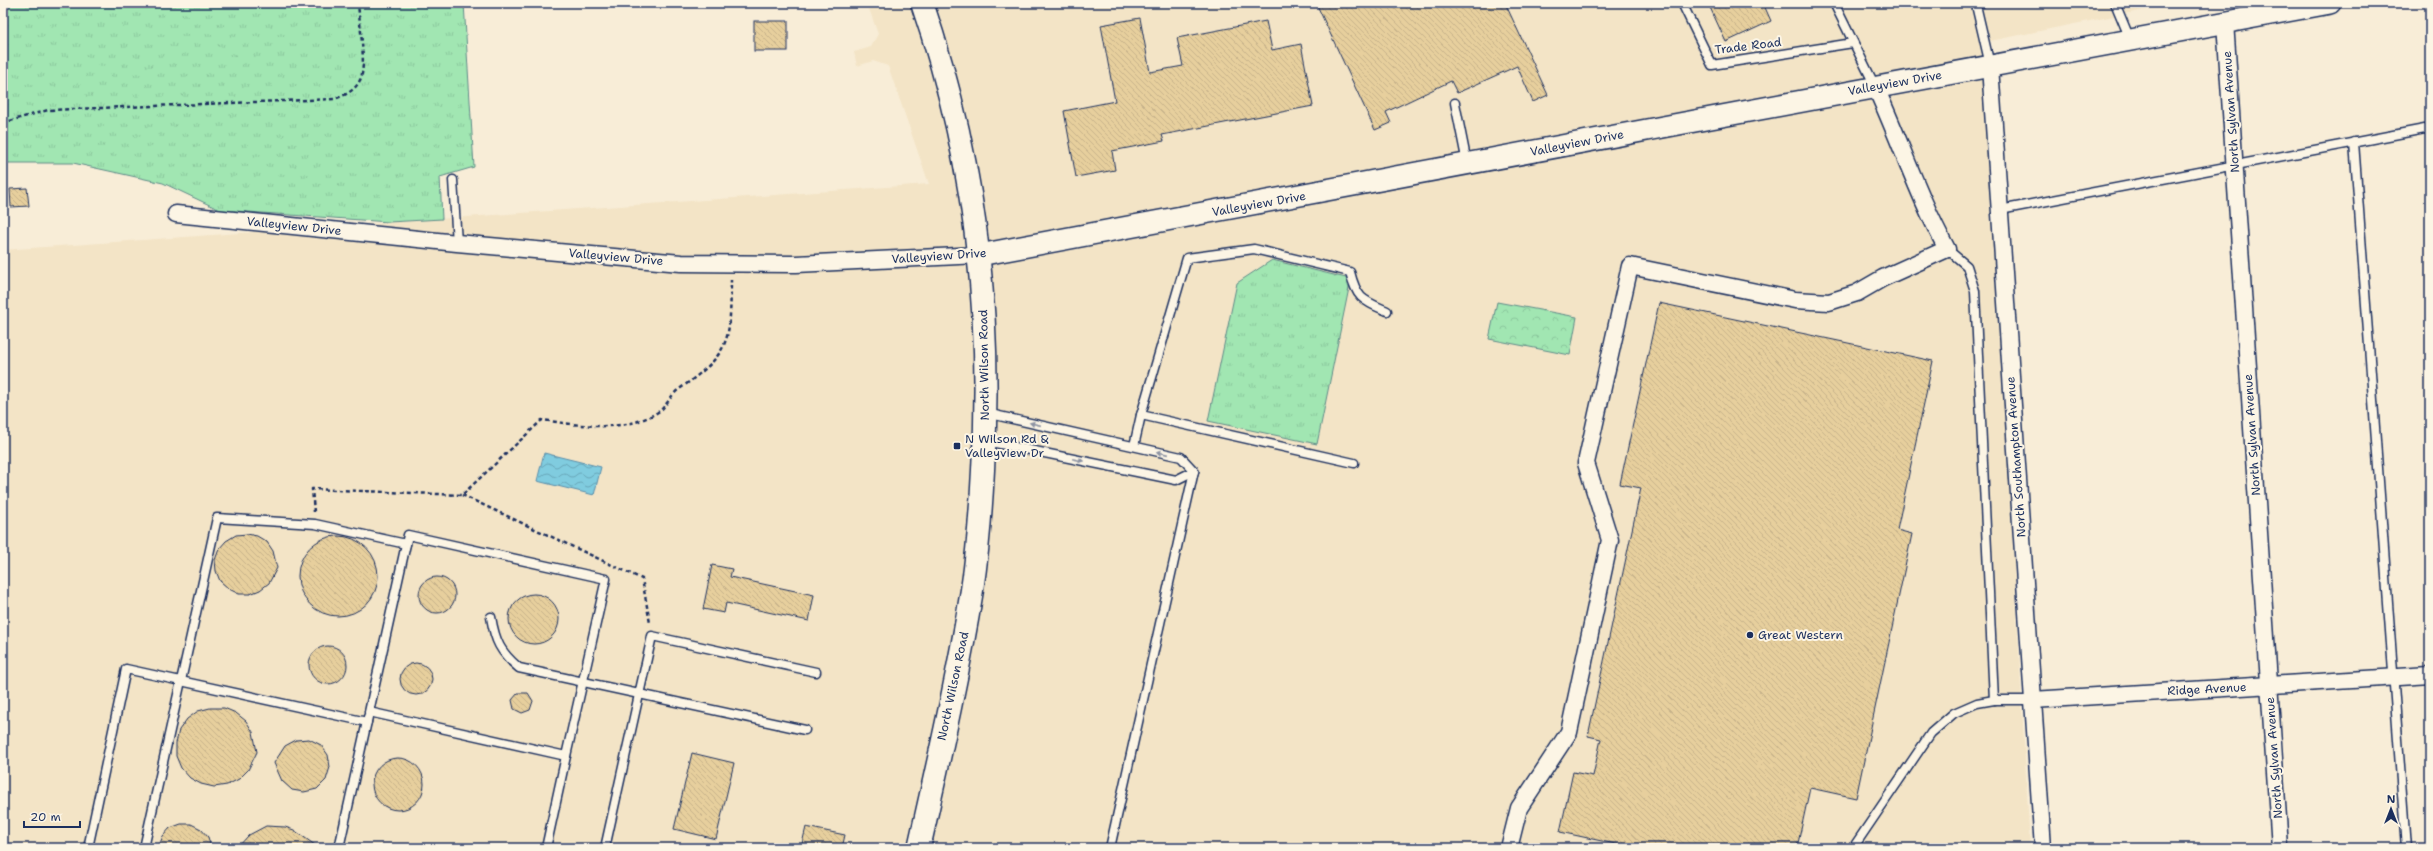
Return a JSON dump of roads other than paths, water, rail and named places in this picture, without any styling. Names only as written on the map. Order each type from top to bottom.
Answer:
[{"type":"main road","name":"North Wilson Road","points":[[919,848],[972,590],[980,519],[986,413],[986,352],[979,255],[964,153],[940,58],[922,3]]},
{"type":"street","name":"Valleyview Drive","points":[[176,214],[457,243],[732,265],[796,264],[979,255],[1467,166],[1594,139],[2330,3]]},
{"type":"street","name":"North Sylvan Avenue","points":[[2225,22],[2280,848]]},
{"type":"street","name":"North Southampton Avenue","points":[[1990,66],[2043,848]]},
{"type":"street","points":[[1509,848],[1519,808],[1569,732],[1609,546],[1610,540],[1586,463],[1630,266],[1794,300],[1829,302],[1857,292],[1946,248],[1928,215],[1910,165],[1875,86]]},
{"type":"street","name":"Ridge Avenue","points":[[2033,700],[2430,675]]},
{"type":"lane","name":"Trade Road","points":[[1682,3],[1712,65],[1853,43]]},
{"type":"lane","points":[[1834,3],[1875,86]]},
{"type":"lane","points":[[2115,3],[2130,39]]},
{"type":"lane","points":[[1977,4],[1990,66]]},
{"type":"lane","points":[[1455,103],[1467,166]]},
{"type":"lane","points":[[2000,210],[2430,128]]},
{"type":"lane","points":[[2354,142],[2406,848]]},
{"type":"lane","points":[[453,180],[457,243]]},
{"type":"lane","points":[[1946,248],[1967,266],[1975,291],[1994,700]]},
{"type":"lane","points":[[1134,446],[1141,414],[1187,258],[1254,249],[1350,272],[1355,291],[1362,300],[1387,311]]},
{"type":"lane","points":[[986,413],[1181,457],[1194,471]]},
{"type":"lane","points":[[1141,414],[1354,463]]},
{"type":"lane","points":[[985,441],[1176,480],[1194,471]]},
{"type":"lane","points":[[1110,848],[1194,471]]},
{"type":"lane","points":[[144,848],[217,518],[314,524],[406,544]]},
{"type":"lane","points":[[339,848],[408,535],[606,579],[546,848]]},
{"type":"lane","points":[[491,617],[494,636],[504,656],[519,668],[805,730]]},
{"type":"lane","points":[[605,848],[652,636],[816,672]]},
{"type":"lane","points":[[88,848],[126,669],[367,722]]},
{"type":"lane","points":[[1853,848],[1931,734],[1954,713],[1977,703],[1994,700],[2033,700]]},
{"type":"lane","points":[[369,712],[566,756]]},
{"type":"water","points":[[544,453],[601,467],[594,495],[537,481]]},
{"type":"place","name":"N Wilson Rd & Valleyview Dr","points":[[957,446]]},
{"type":"place","name":"Great Western","points":[[1750,635]]}]
